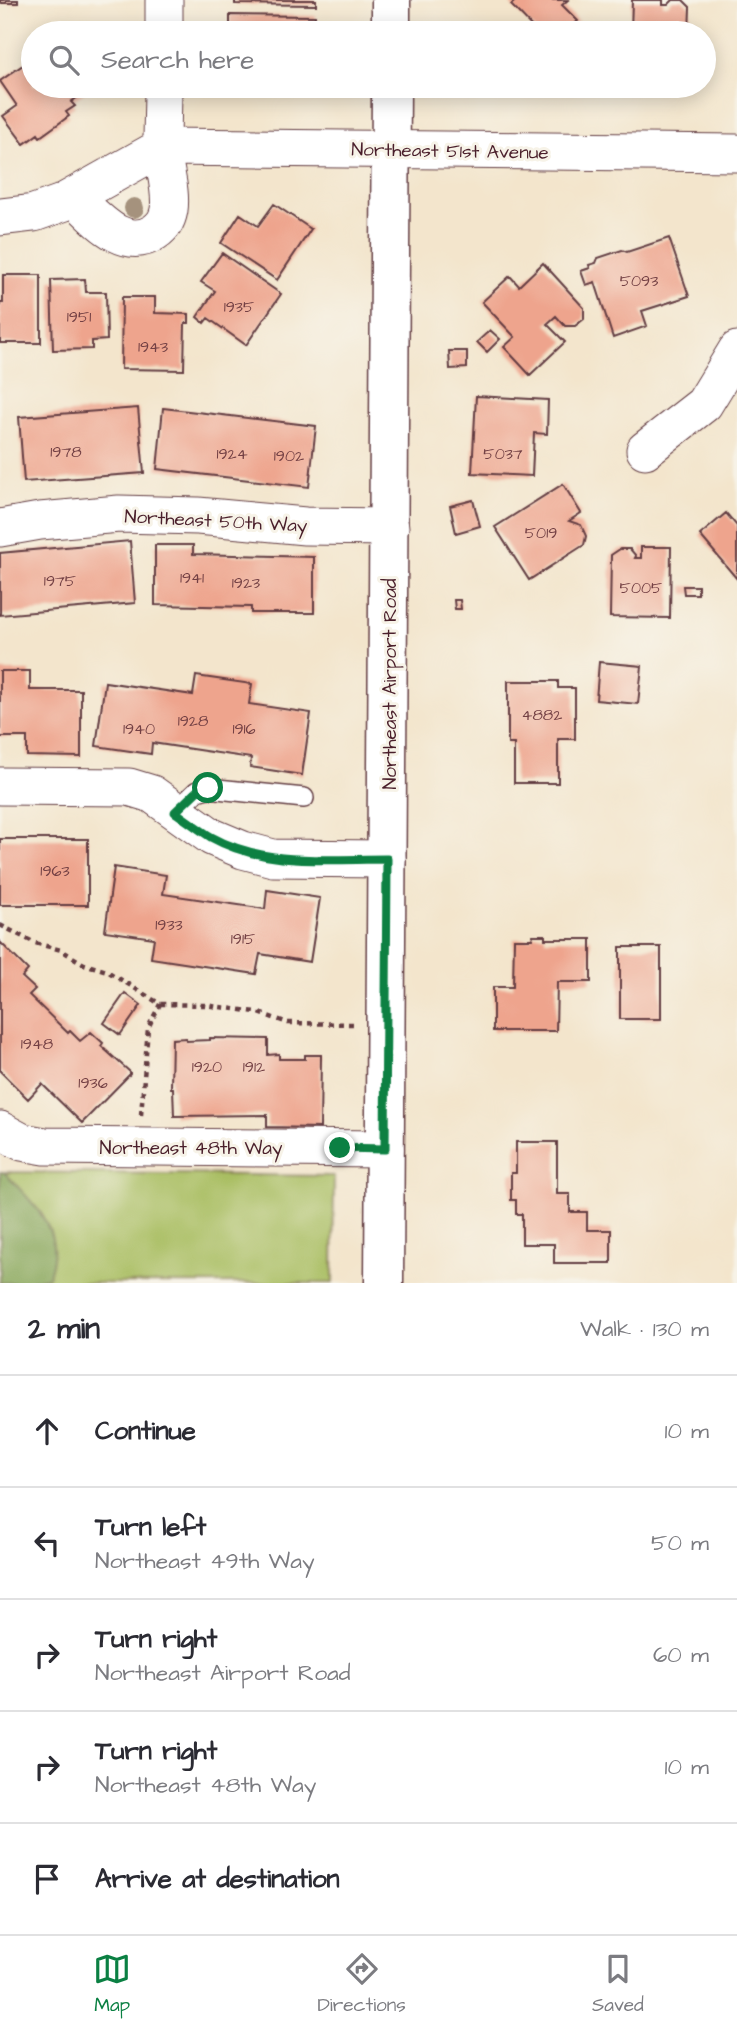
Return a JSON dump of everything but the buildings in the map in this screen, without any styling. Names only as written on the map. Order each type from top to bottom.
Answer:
[{"type":"street","points":[[164,0],[164,21]]},
{"type":"street","points":[[391,0],[391,21]]},
{"type":"street","points":[[74,197],[107,227],[124,238],[135,239],[150,235],[164,225],[169,212],[162,147],[163,98]]},
{"type":"street","name":"Northeast Airport Road","points":[[384,1283],[391,98]]},
{"type":"street","points":[[0,216],[34,213],[62,203],[162,147]]},
{"type":"street","name":"Northeast 51st Avenue","points":[[162,147],[737,153]]},
{"type":"street","points":[[645,450],[704,404],[737,350]]},
{"type":"street","name":"Northeast 50th Way","points":[[0,528],[40,520],[119,514],[198,516],[305,526],[390,527]]},
{"type":"street","points":[[0,786],[129,787],[152,794],[212,837],[243,850],[273,858],[387,859]]},
{"type":"street","name":"Northeast 48th Way","points":[[7,1140],[45,1146],[385,1149]]},
{"type":"lane","points":[[175,812],[197,791],[208,788],[304,798]]},
{"type":"path","points":[[0,925],[35,943],[61,950],[84,964],[107,971],[160,1004],[205,1005],[256,1012],[288,1023],[386,1024]]},
{"type":"path","points":[[138,1147],[148,1028],[160,1004]]},
{"type":"green space","points":[[0,1172],[4,1172],[36,1207],[50,1232],[53,1261],[48,1277],[33,1280],[32,1283],[0,1283]]},
{"type":"green space","points":[[4,1172],[334,1176],[333,1283],[32,1283],[43,1215]]},
{"type":"route","points":[[208,788],[197,791],[175,812],[212,837],[243,850],[273,858],[387,859],[385,1149],[340,1148]]}]
